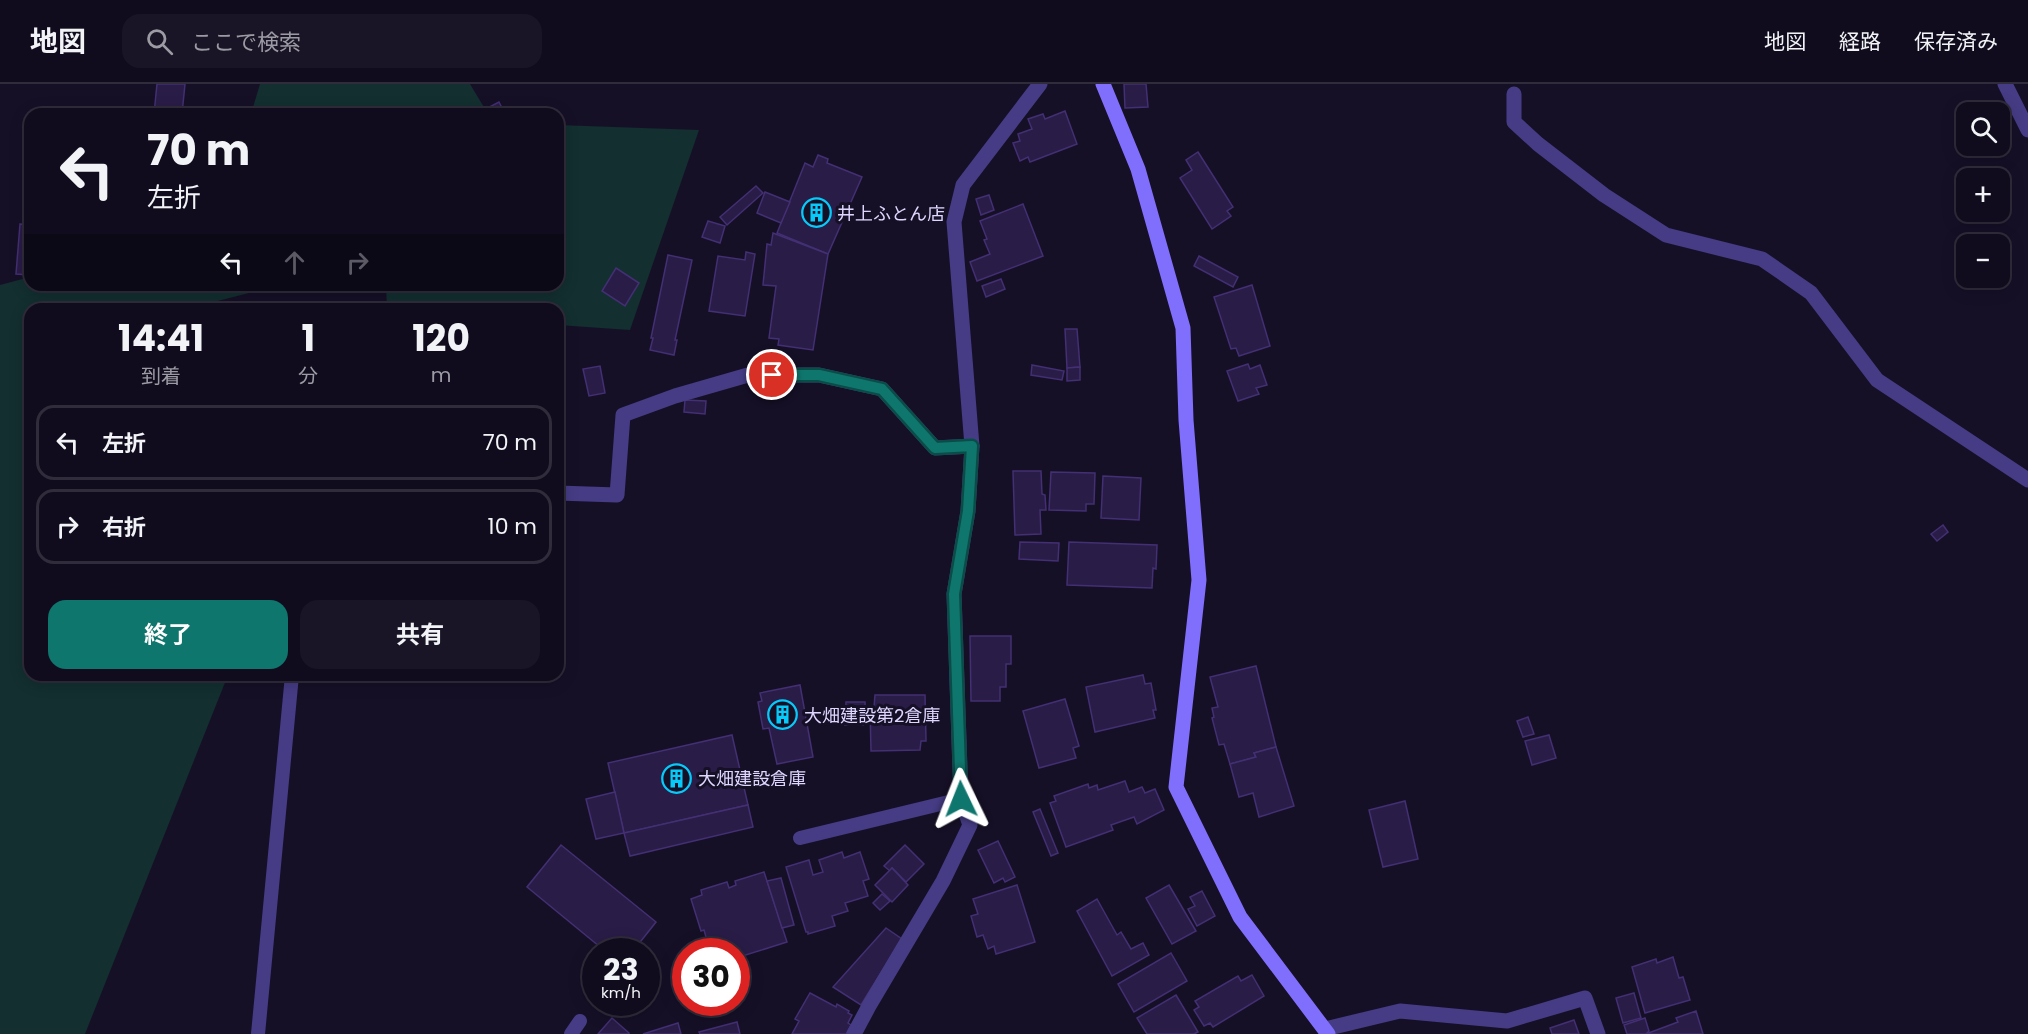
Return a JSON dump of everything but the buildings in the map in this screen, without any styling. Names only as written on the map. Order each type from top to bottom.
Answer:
[{"type":"street","points":[[854,1034],[943,881],[970,825],[961,799],[954,594],[968,511],[972,446],[954,222],[963,184],[1040,84]]},
{"type":"street","points":[[1103,84],[1138,169],[1183,328],[1186,420],[1199,580],[1176,787],[1240,917],[1326,1031],[1400,1011],[1506,1021],[1585,998],[1598,1034]]},
{"type":"street","points":[[2005,84],[2028,130]]},
{"type":"street","points":[[1514,94],[1514,122],[1538,144],[1604,195],[1666,235],[1762,259],[1811,293],[1877,380],[2028,480]]},
{"type":"street","points":[[564,493],[617,495],[623,415],[675,396],[748,375],[819,375],[882,389],[935,448],[972,446]]},
{"type":"lane","points":[[258,1034],[291,681]]},
{"type":"lane","points":[[800,837],[961,799]]},
{"type":"lane","points":[[571,1034],[580,1021]]},
{"type":"green space","points":[[260,84],[470,84],[484,108],[253,108]]},
{"type":"green space","points":[[564,125],[699,130],[630,330],[564,325],[564,303],[387,303],[386,291],[564,291]]},
{"type":"green space","points":[[24,279],[24,291],[256,291],[210,303],[24,303],[24,681],[226,681],[85,1034],[0,1034],[0,285]]},
{"type":"place","name":"井上ふとん店","points":[[816,213]]},
{"type":"place","name":"大畑建設第2倉庫","points":[[783,715]]},
{"type":"place","name":"大畑建設倉庫","points":[[677,778]]},
{"type":"route","points":[[772,375],[819,375],[882,389],[935,448],[972,446],[968,511],[954,594],[961,799]]}]
